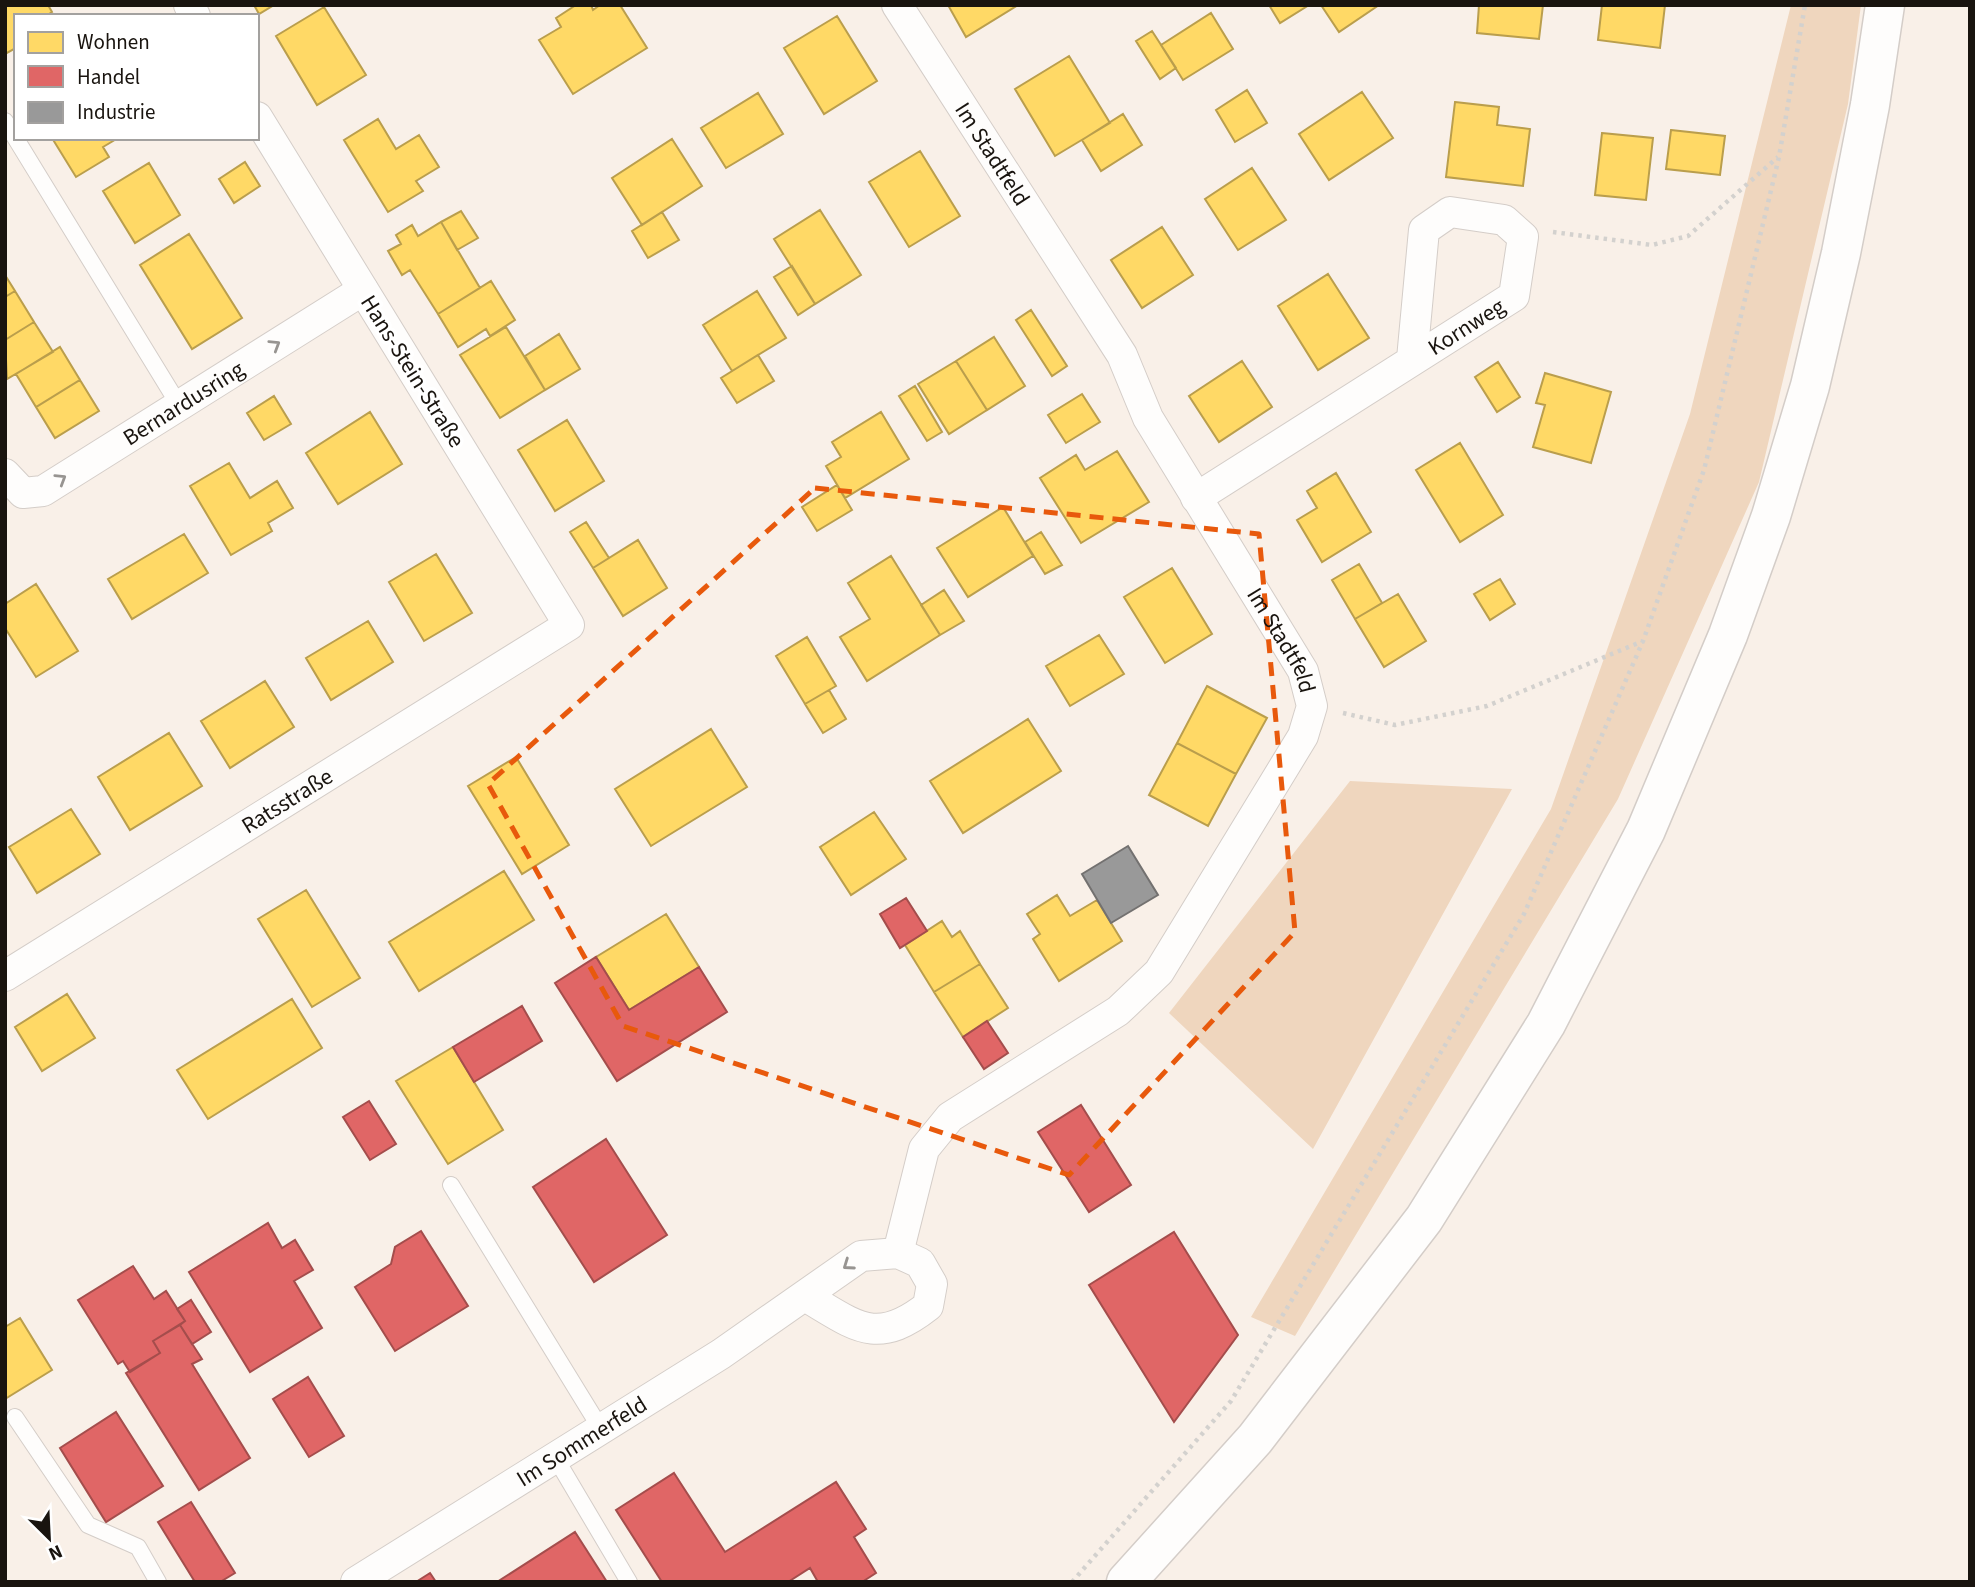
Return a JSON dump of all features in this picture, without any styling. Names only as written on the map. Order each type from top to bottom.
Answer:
[{"type":"main road","points":[[1126,1582],[1255,1439],[1424,1219],[1546,1024],[1646,830],[1728,635],[1771,516],[1810,386],[1841,253],[1870,105],[1885,5]]},
{"type":"street","name":"Im Stadtfeld","points":[[897,5],[1122,355],[1148,418],[1303,671],[1312,706],[1303,736],[1159,972],[1118,1011],[950,1117],[924,1149],[898,1253]]},
{"type":"street","name":"Hans-Stein-Straße","points":[[259,120],[569,625]]},
{"type":"street","name":"Kornweg","points":[[1196,498],[1514,296],[1523,237],[1504,220],[1450,212],[1424,230],[1412,359]]},
{"type":"street","name":"Bernardusring","points":[[5,474],[23,493],[43,491],[363,290]]},
{"type":"street","name":"Ratsstraße","points":[[5,976],[569,625]]},
{"type":"street","points":[[805,1296],[846,1320],[877,1330],[904,1325],[928,1306],[932,1284],[920,1263],[898,1253]]},
{"type":"street","name":"Im Sommerfeld","points":[[356,1582],[721,1354],[861,1256],[898,1253]]},
{"type":"lane","points":[[17,140],[179,405]]},
{"type":"lane","points":[[451,1185],[601,1429]]},
{"type":"lane","points":[[15,1417],[88,1525],[138,1547],[158,1582]]},
{"type":"lane","points":[[555,1457],[629,1582]]},
{"type":"path","points":[[1072,1582],[1231,1401],[1524,914],[1643,641],[1704,470],[1779,157],[1805,5]]},
{"type":"path","points":[[1523,237],[1558,231],[1653,245],[1688,236],[1779,157]]},
{"type":"path","points":[[1312,706],[1395,725],[1488,706],[1643,641]]},
{"type":"highlighted area","points":[[815,488],[1259,534],[1295,932],[1069,1175],[623,1026],[488,784]]},
{"type":"shaded area","points":[[1791,5],[1861,5],[1848,104],[1759,482],[1618,799],[1295,1336],[1251,1317],[1551,809],[1690,414]]},
{"type":"shaded area","points":[[1350,781],[1512,789],[1313,1149],[1169,1013]]},
{"type":"building: Wohnen","points":[[5,5],[48,5],[52,12],[49,14],[14,14],[14,49],[5,54]]},
{"type":"building: Wohnen","points":[[254,5],[274,5],[259,14]]},
{"type":"building: Wohnen","points":[[576,5],[591,5],[593,10],[600,5],[620,5],[647,48],[573,94],[539,40],[561,27],[556,18]]},
{"type":"building: Wohnen","points":[[948,5],[1018,5],[966,37]]},
{"type":"building: Wohnen","points":[[1269,5],[1309,5],[1280,23]]},
{"type":"building: Wohnen","points":[[1321,5],[1379,5],[1339,32]]},
{"type":"building: Wohnen","points":[[1479,5],[1543,5],[1539,39],[1477,33]]},
{"type":"building: Wohnen","points":[[1602,5],[1665,5],[1660,48],[1598,40]]},
{"type":"building: Wohnen","points":[[324,7],[366,75],[317,105],[276,36]]},
{"type":"building: Wohnen","points":[[1211,13],[1233,49],[1183,80],[1161,45]]},
{"type":"building: Wohnen","points":[[837,16],[877,81],[824,114],[784,48]]},
{"type":"building: Wohnen","points":[[1152,31],[1176,68],[1160,79],[1136,41]]},
{"type":"building: Wohnen","points":[[1069,56],[1110,123],[1055,156],[1015,89]]},
{"type":"building: Wohnen","points":[[1247,90],[1267,123],[1235,142],[1216,110]]},
{"type":"building: Wohnen","points":[[1362,92],[1393,138],[1329,180],[1299,134]]},
{"type":"building: Wohnen","points":[[758,93],[783,134],[726,168],[701,128]]},
{"type":"building: Wohnen","points":[[1455,102],[1499,107],[1497,125],[1530,129],[1523,186],[1446,177]]},
{"type":"building: Wohnen","points":[[1123,114],[1142,145],[1101,171],[1082,140]]},
{"type":"building: Wohnen","points":[[378,119],[396,149],[419,135],[439,167],[416,181],[423,191],[388,212],[344,140]]},
{"type":"building: Wohnen","points":[[1671,130],[1725,136],[1720,175],[1666,169]]},
{"type":"building: Wohnen","points":[[1602,133],[1653,138],[1646,200],[1595,195]]},
{"type":"building: Wohnen","points":[[672,139],[702,186],[642,225],[612,178]]},
{"type":"building: Wohnen","points":[[53,140],[115,140],[103,147],[109,157],[76,177]]},
{"type":"building: Wohnen","points":[[920,151],[960,216],[909,247],[869,182]]},
{"type":"building: Wohnen","points":[[245,162],[260,186],[234,203],[219,179]]},
{"type":"building: Wohnen","points":[[149,163],[180,215],[135,243],[103,191]]},
{"type":"building: Wohnen","points":[[1252,168],[1286,220],[1238,250],[1205,199]]},
{"type":"building: Wohnen","points":[[820,210],[861,275],[815,304],[774,239]]},
{"type":"building: Wohnen","points":[[461,211],[478,238],[457,250],[441,222]]},
{"type":"building: Wohnen","points":[[662,212],[679,240],[648,258],[632,231]]},
{"type":"building: Wohnen","points":[[441,222],[480,288],[438,314],[410,270],[402,275],[388,251],[401,244],[396,235],[412,225],[418,236]]},
{"type":"building: Wohnen","points":[[1162,227],[1193,275],[1142,308],[1111,260]]},
{"type":"building: Wohnen","points":[[189,234],[242,318],[192,349],[140,265]]},
{"type":"building: Wohnen","points":[[792,266],[815,304],[798,315],[774,277]]},
{"type":"building: Wohnen","points":[[1328,274],[1369,338],[1318,370],[1278,306]]},
{"type":"building: Wohnen","points":[[5,275],[15,291],[5,297]]},
{"type":"building: Wohnen","points":[[491,281],[515,320],[490,336],[486,329],[458,347],[438,314]]},
{"type":"building: Wohnen","points":[[15,291],[34,322],[5,340],[5,297]]},
{"type":"building: Wohnen","points":[[757,291],[786,338],[732,371],[703,325]]},
{"type":"building: Wohnen","points":[[1031,310],[1067,366],[1052,376],[1016,320]]},
{"type":"building: Wohnen","points":[[34,322],[53,352],[7,379],[5,340]]},
{"type":"building: Wohnen","points":[[506,327],[545,390],[500,418],[460,355]]},
{"type":"building: Wohnen","points":[[559,334],[580,369],[545,390],[525,356]]},
{"type":"building: Wohnen","points":[[994,337],[1025,386],[987,410],[956,361]]},
{"type":"building: Wohnen","points":[[60,347],[80,380],[36,407],[16,374]]},
{"type":"building: Wohnen","points":[[758,355],[774,381],[737,403],[721,378]]},
{"type":"building: Wohnen","points":[[956,361],[987,410],[949,434],[918,384]]},
{"type":"building: Wohnen","points":[[1242,361],[1272,407],[1219,442],[1189,396]]},
{"type":"building: Wohnen","points":[[1498,362],[1520,397],[1497,412],[1475,377]]},
{"type":"building: Wohnen","points":[[1545,373],[1611,392],[1591,463],[1533,447],[1545,405],[1536,403]]},
{"type":"building: Wohnen","points":[[80,380],[99,411],[55,438],[36,407]]},
{"type":"building: Wohnen","points":[[915,386],[942,432],[927,441],[899,396]]},
{"type":"building: Wohnen","points":[[1082,394],[1100,422],[1066,443],[1048,415]]},
{"type":"building: Wohnen","points":[[274,396],[291,424],[264,440],[247,413]]},
{"type":"building: Wohnen","points":[[370,412],[402,464],[338,504],[306,453]]},
{"type":"building: Wohnen","points":[[881,412],[909,459],[845,498],[826,466],[841,457],[832,442]]},
{"type":"building: Wohnen","points":[[567,420],[604,481],[555,511],[518,450]]},
{"type":"building: Wohnen","points":[[1460,443],[1503,515],[1460,542],[1416,470]]},
{"type":"building: Wohnen","points":[[1117,451],[1149,502],[1081,543],[1040,478],[1076,455],[1085,470]]},
{"type":"building: Wohnen","points":[[229,463],[250,498],[277,481],[293,508],[268,523],[272,531],[231,555],[190,486]]},
{"type":"building: Wohnen","points":[[1336,473],[1371,532],[1322,562],[1297,520],[1317,508],[1307,491]]},
{"type":"building: Wohnen","points":[[837,485],[852,510],[817,531],[802,507]]},
{"type":"building: Wohnen","points":[[1003,507],[1033,556],[968,597],[937,548]]},
{"type":"building: Wohnen","points":[[586,522],[609,558],[593,568],[570,532]]},
{"type":"building: Wohnen","points":[[1041,532],[1062,565],[1045,574],[1025,542]]},
{"type":"building: Wohnen","points":[[184,534],[208,573],[132,619],[108,579]]},
{"type":"building: Wohnen","points":[[638,540],[667,588],[623,616],[593,568]]},
{"type":"building: Wohnen","points":[[436,554],[472,613],[424,641],[389,582]]},
{"type":"building: Wohnen","points":[[891,556],[940,635],[867,681],[840,637],[870,619],[848,583]]},
{"type":"building: Wohnen","points":[[1359,564],[1382,603],[1355,619],[1332,580]]},
{"type":"building: Wohnen","points":[[1172,568],[1212,634],[1165,663],[1124,597]]},
{"type":"building: Wohnen","points":[[1500,579],[1515,604],[1490,620],[1474,594]]},
{"type":"building: Wohnen","points":[[36,584],[78,651],[36,677],[5,628],[5,604]]},
{"type":"building: Wohnen","points":[[944,590],[964,621],[940,635],[921,605]]},
{"type":"building: Wohnen","points":[[1398,594],[1426,641],[1384,667],[1355,619]]},
{"type":"building: Wohnen","points":[[368,621],[393,662],[331,700],[306,658]]},
{"type":"building: Wohnen","points":[[1099,635],[1124,674],[1070,706],[1046,666]]},
{"type":"building: Wohnen","points":[[807,637],[836,686],[805,704],[776,656]]},
{"type":"building: Wohnen","points":[[265,681],[294,727],[230,768],[201,721]]},
{"type":"building: Wohnen","points":[[1207,686],[1267,718],[1236,774],[1177,743]]},
{"type":"building: Wohnen","points":[[829,690],[846,719],[823,733],[805,704]]},
{"type":"building: Wohnen","points":[[1028,719],[1061,771],[963,833],[930,781]]},
{"type":"building: Wohnen","points":[[711,729],[747,787],[651,846],[615,789]]},
{"type":"building: Wohnen","points":[[169,733],[202,786],[130,830],[98,777]]},
{"type":"building: Wohnen","points":[[1177,743],[1236,774],[1208,826],[1149,795]]},
{"type":"building: Wohnen","points":[[516,757],[569,845],[522,874],[468,786]]},
{"type":"building: Wohnen","points":[[71,809],[100,854],[37,893],[9,847]]},
{"type":"building: Wohnen","points":[[874,812],[906,859],[851,895],[820,847]]},
{"type":"building: Wohnen","points":[[504,871],[534,920],[419,991],[389,942]]},
{"type":"building: Wohnen","points":[[306,890],[360,978],[312,1007],[258,919]]},
{"type":"building: Wohnen","points":[[1057,895],[1070,916],[1097,900],[1122,941],[1059,981],[1033,939],[1040,934],[1027,914]]},
{"type":"building: Wohnen","points":[[666,914],[699,967],[629,1010],[596,957]]},
{"type":"building: Wohnen","points":[[942,921],[952,937],[960,931],[980,964],[934,992],[905,945]]},
{"type":"building: Wohnen","points":[[980,964],[1008,1008],[963,1037],[934,992]]},
{"type":"building: Wohnen","points":[[67,994],[95,1038],[42,1071],[15,1027]]},
{"type":"building: Wohnen","points":[[292,999],[322,1048],[208,1119],[177,1070]]},
{"type":"building: Wohnen","points":[[453,1047],[503,1130],[448,1164],[396,1081]]},
{"type":"building: Wohnen","points":[[20,1318],[52,1370],[5,1399],[5,1327]]},
{"type":"building: Handel","points":[[906,898],[927,931],[900,948],[880,914]]},
{"type":"building: Handel","points":[[596,957],[629,1010],[699,967],[727,1012],[617,1081],[555,983]]},
{"type":"building: Handel","points":[[522,1006],[542,1041],[474,1082],[453,1047]]},
{"type":"building: Handel","points":[[987,1021],[1008,1053],[984,1069],[963,1037]]},
{"type":"building: Handel","points":[[369,1101],[396,1144],[370,1160],[343,1117]]},
{"type":"building: Handel","points":[[1081,1105],[1131,1185],[1089,1212],[1038,1132]]},
{"type":"building: Handel","points":[[606,1139],[667,1235],[594,1282],[533,1187]]},
{"type":"building: Handel","points":[[268,1223],[282,1248],[295,1240],[313,1270],[294,1281],[322,1328],[250,1372],[189,1272]]},
{"type":"building: Handel","points":[[421,1231],[468,1306],[395,1351],[355,1287],[391,1264],[395,1247]]},
{"type":"building: Handel","points":[[1174,1232],[1238,1335],[1174,1422],[1089,1285]]},
{"type":"building: Handel","points":[[133,1266],[154,1299],[166,1291],[185,1321],[153,1341],[160,1353],[130,1372],[123,1361],[118,1364],[78,1300]]},
{"type":"building: Handel","points":[[191,1300],[211,1332],[192,1344],[180,1325],[185,1321],[177,1309]]},
{"type":"building: Handel","points":[[180,1325],[202,1359],[192,1364],[250,1458],[199,1490],[126,1373],[160,1353],[153,1341]]},
{"type":"building: Handel","points":[[308,1377],[344,1436],[309,1457],[273,1399]]},
{"type":"building: Handel","points":[[116,1412],[163,1486],[106,1522],[60,1448]]},
{"type":"building: Handel","points":[[674,1473],[725,1552],[836,1482],[866,1529],[854,1537],[876,1573],[862,1582],[818,1582],[810,1568],[788,1582],[662,1582],[616,1510]]},
{"type":"building: Handel","points":[[191,1502],[235,1573],[220,1582],[195,1582],[158,1522]]},
{"type":"building: Handel","points":[[575,1532],[607,1582],[497,1582]]},
{"type":"building: Handel","points":[[430,1573],[436,1582],[416,1582]]},
{"type":"building: Industrie","points":[[1128,846],[1158,895],[1111,923],[1082,874]]}]
